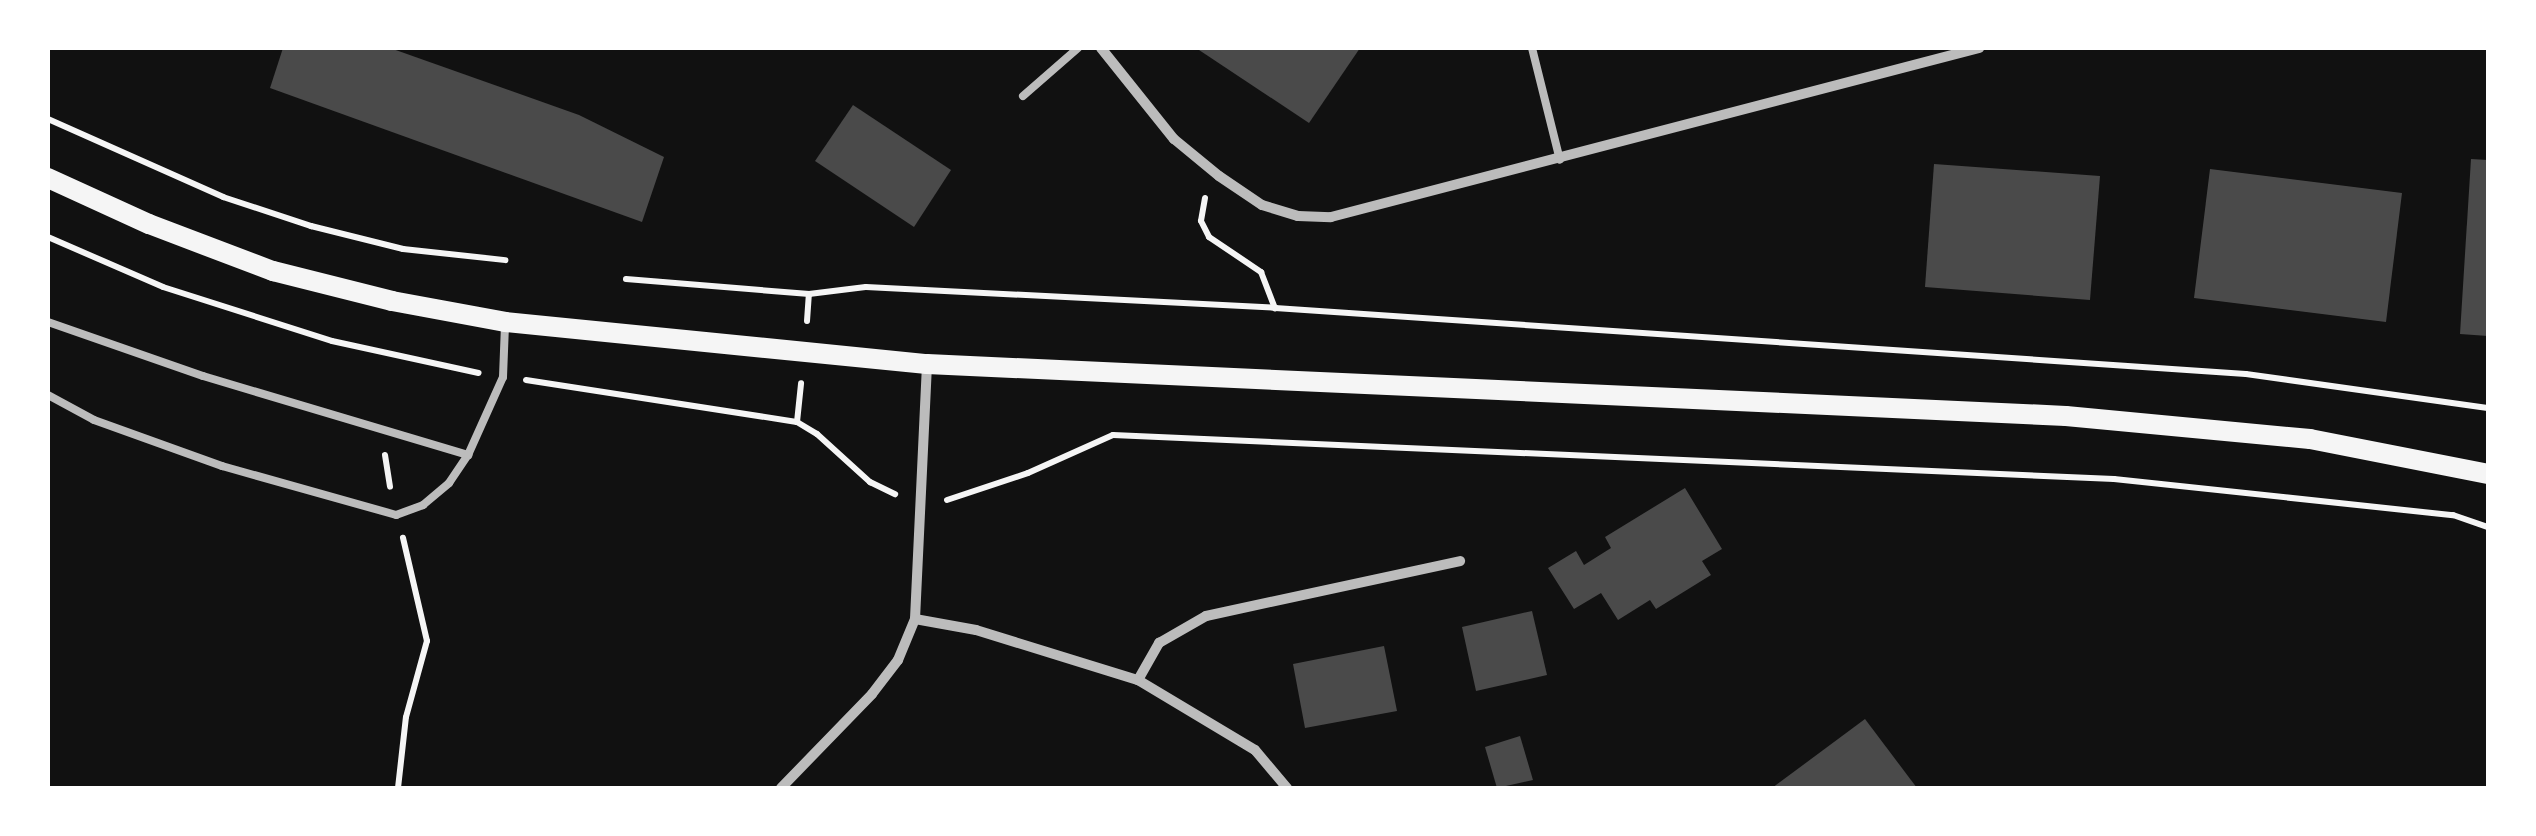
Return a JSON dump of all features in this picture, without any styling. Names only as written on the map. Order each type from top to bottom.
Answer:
[{"type":"main road","points":[[48,178],[148,224],[273,271],[392,301],[505,322],[927,364],[2066,416],[2310,439],[2488,474]]},
{"type":"street","points":[[1101,48],[1174,139],[1219,176],[1262,205],[1298,216],[1331,217],[1978,48]]},
{"type":"street","points":[[781,788],[872,694],[898,660],[915,620],[927,364]]},
{"type":"street","points":[[1138,680],[1159,643],[1206,616],[1460,560]]},
{"type":"street","points":[[915,620],[976,630],[1138,680],[1255,750],[1287,788]]},
{"type":"lane","points":[[1023,96],[1078,48]]},
{"type":"lane","points":[[1532,48],[1560,160]]},
{"type":"lane","points":[[48,322],[202,376],[468,455]]},
{"type":"lane","points":[[48,395],[94,420],[222,466],[396,514],[423,505],[449,483],[468,455],[503,376],[505,322]]},
{"type":"path","points":[[48,119],[223,197],[312,226],[403,249],[505,260]]},
{"type":"path","points":[[1219,176],[1201,204],[1201,221],[1209,238],[1261,272],[1276,308]]},
{"type":"path","points":[[48,237],[163,287],[332,341],[503,376],[796,422],[817,434],[870,482],[894,494],[922,499],[946,501],[1028,473],[1113,436],[2114,479],[2453,515],[2488,527]]},
{"type":"path","points":[[626,279],[809,294],[866,288],[1276,308],[2246,374],[2488,408]]},
{"type":"path","points":[[380,430],[427,641],[406,717],[398,788]]},
{"type":"building","points":[[283,48],[390,48],[579,115],[664,157],[642,222],[270,88]]},
{"type":"building","points":[[1196,48],[1360,48],[1309,123]]},
{"type":"building","points":[[853,105],[951,170],[914,227],[815,161]]},
{"type":"building","points":[[2471,159],[2488,160],[2488,336],[2460,334]]},
{"type":"building","points":[[1934,164],[2100,176],[2090,300],[1925,287]]},
{"type":"building","points":[[2210,169],[2402,193],[2386,322],[2194,298]]},
{"type":"building","points":[[1685,488],[1722,549],[1702,561],[1711,575],[1656,609],[1650,600],[1618,620],[1601,593],[1574,609],[1548,568],[1576,551],[1584,565],[1611,548],[1605,537]]},
{"type":"building","points":[[1532,611],[1547,675],[1476,691],[1462,627]]},
{"type":"building","points":[[1384,646],[1397,711],[1305,728],[1293,664]]},
{"type":"building","points":[[1865,719],[1917,788],[1772,788]]},
{"type":"building","points":[[1520,736],[1533,780],[1497,788],[1485,747]]}]
